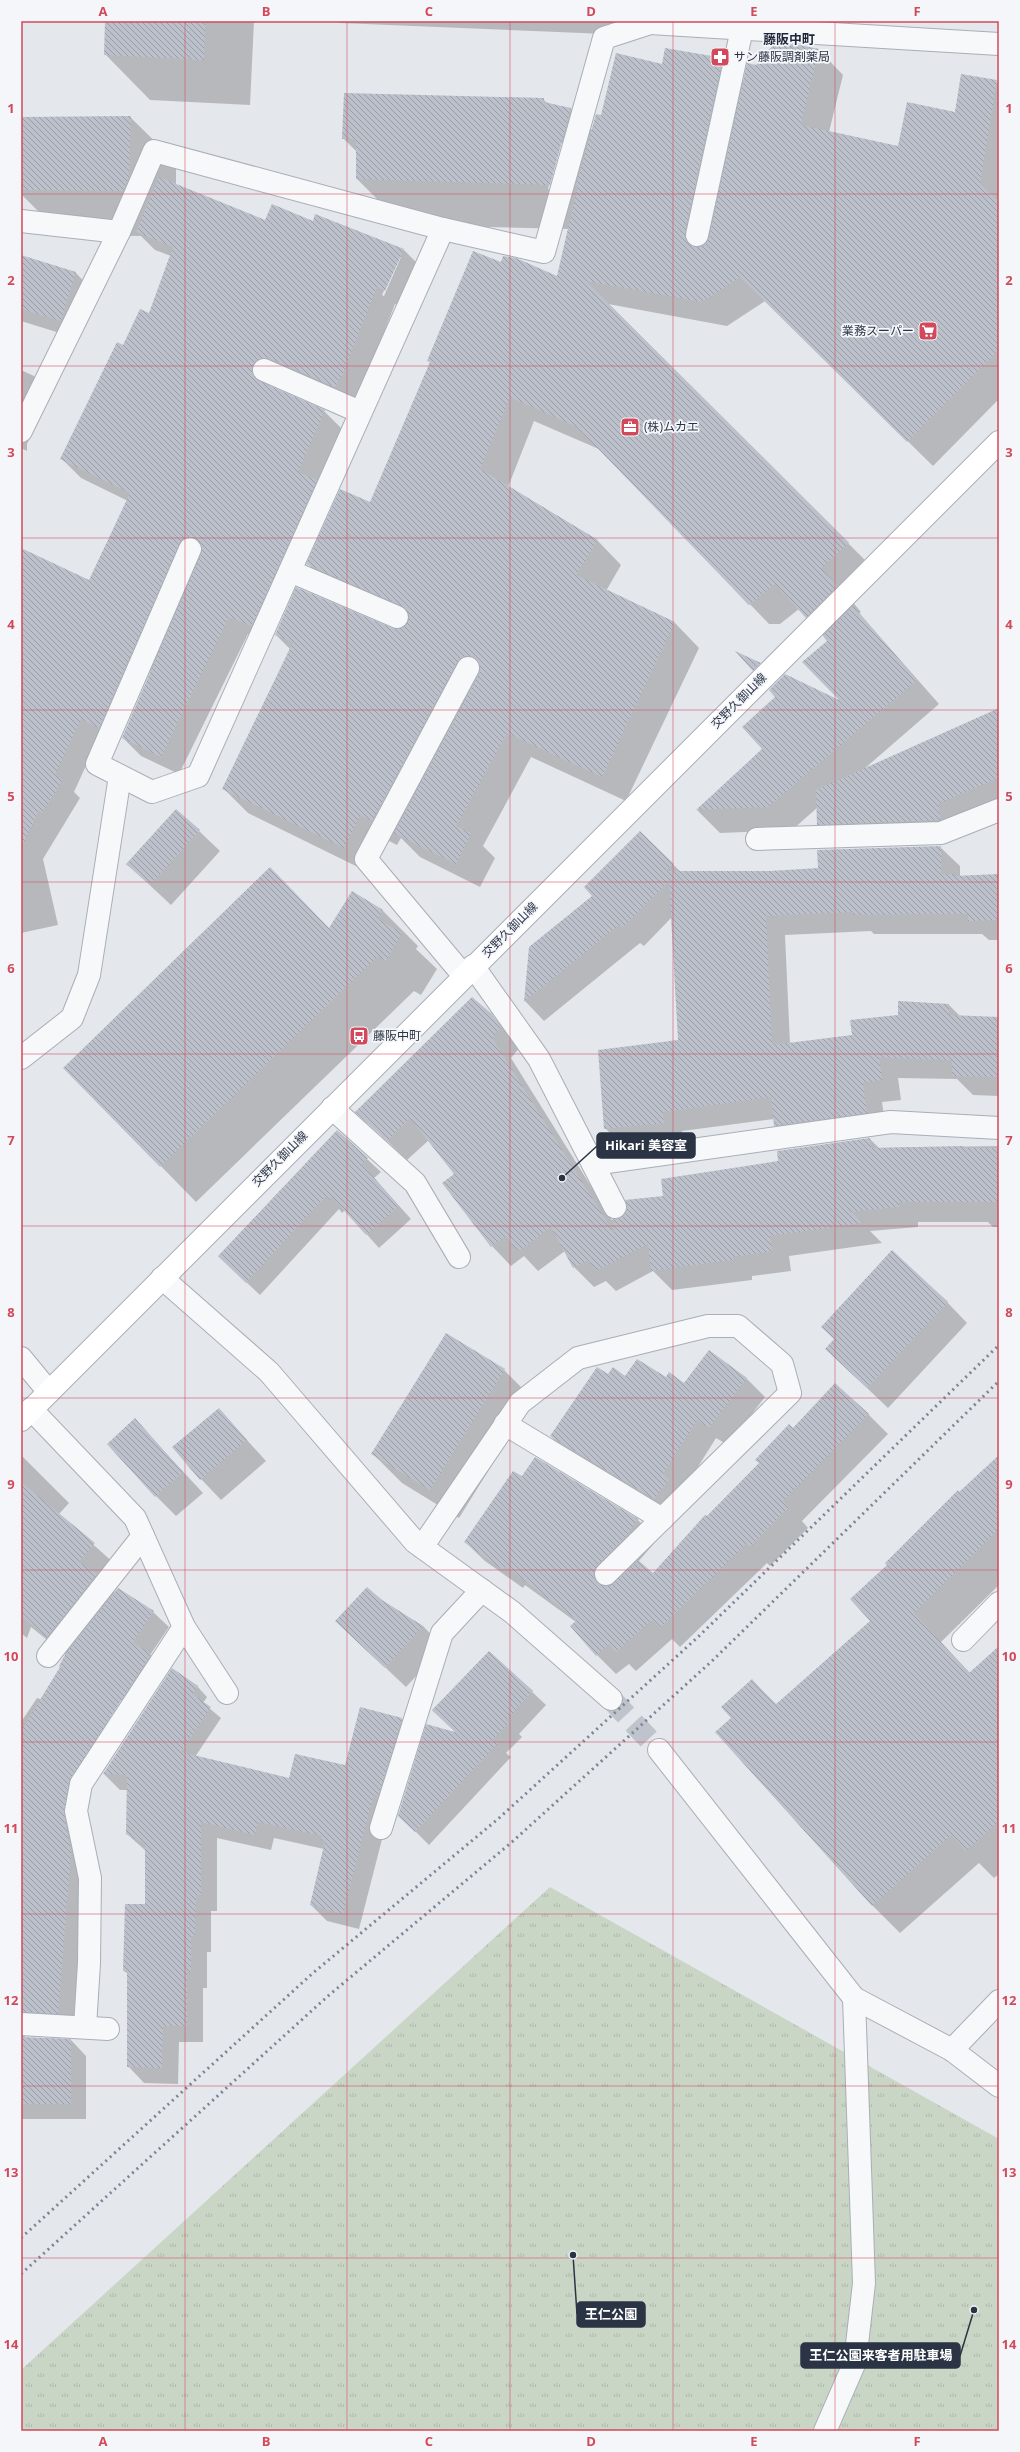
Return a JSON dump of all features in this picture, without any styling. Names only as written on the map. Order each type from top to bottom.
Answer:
[{"type":"main road","name":"交野久御山線","points":[[26,1414],[999,442]]},
{"type":"street","points":[[21,431],[119,232],[154,151],[443,229],[544,252],[604,38],[650,22],[999,44]]},
{"type":"street","points":[[697,235],[742,29]]},
{"type":"street","points":[[21,221],[119,232]]},
{"type":"street","points":[[190,549],[97,764],[152,792],[198,776],[443,229]]},
{"type":"street","points":[[264,370],[360,412]]},
{"type":"street","points":[[290,571],[397,617]]},
{"type":"street","points":[[468,668],[366,859],[469,971],[539,1060],[615,1207]]},
{"type":"street","points":[[21,1058],[72,1018],[89,975],[120,776]]},
{"type":"street","points":[[757,839],[941,834],[999,810]]},
{"type":"street","points":[[332,1108],[415,1183],[459,1258]]},
{"type":"street","points":[[593,1164],[891,1122],[999,1128]]},
{"type":"street","points":[[162,1278],[269,1372],[415,1542],[512,1612],[611,1699]]},
{"type":"street","points":[[422,1547],[520,1403],[578,1358],[708,1326],[738,1326],[782,1364],[790,1393],[606,1574]]},
{"type":"street","points":[[21,1358],[49,1392]]},
{"type":"street","points":[[26,1414],[135,1518],[184,1627],[226,1693]]},
{"type":"street","points":[[505,1424],[662,1519]]},
{"type":"street","points":[[48,1656],[143,1536]]},
{"type":"street","points":[[381,1828],[442,1633],[482,1590]]},
{"type":"street","points":[[963,1640],[999,1603]]},
{"type":"street","points":[[85,2027],[89,1964],[90,1878],[76,1811],[80,1784],[184,1627]]},
{"type":"street","points":[[659,1750],[854,1998],[952,2050],[999,2086]]},
{"type":"street","points":[[825,2431],[855,2362],[864,2282],[854,1998]]},
{"type":"street","points":[[952,2050],[999,2001]]},
{"type":"street","points":[[21,2024],[108,2029]]},
{"type":"green space","points":[[550,1887],[999,2139],[999,2431],[21,2431],[21,2370]]},
{"type":"building","points":[[105,21],[205,21],[204,60],[104,55]]},
{"type":"building","points":[[775,43],[800,45],[819,49],[801,125],[898,146],[907,102],[955,112],[961,74],[997,80],[980,184],[999,202],[999,350],[907,442],[740,277],[702,302],[586,281],[849,543],[821,568],[837,586],[806,618],[775,584],[749,605],[577,427],[510,397],[480,469],[598,540],[576,575],[675,622],[602,777],[507,733],[456,826],[471,833],[456,864],[394,833],[479,674],[480,667],[478,661],[467,656],[457,662],[372,821],[360,815],[344,848],[222,789],[293,642],[275,635],[296,587],[392,628],[399,629],[408,622],[409,615],[402,606],[306,564],[340,489],[370,502],[430,362],[427,361],[473,251],[501,262],[503,256],[516,258],[557,276],[578,185],[576,185],[596,114],[601,115],[616,53],[662,64],[665,48],[723,58],[685,232],[688,244],[700,247],[706,244],[709,238],[747,63],[756,65]]},
{"type":"building","points":[[344,93],[544,98],[544,102],[571,108],[550,185],[356,179],[356,139],[342,139]]},
{"type":"building","points":[[131,116],[129,176],[123,191],[21,190],[21,117]]},
{"type":"building","points":[[159,177],[265,220],[272,204],[313,221],[315,214],[404,249],[385,291],[377,287],[341,378],[340,377],[335,387],[269,358],[257,360],[252,365],[252,372],[259,381],[325,410],[298,472],[317,480],[252,626],[229,617],[161,757],[122,738],[201,554],[202,547],[195,538],[189,537],[182,539],[99,728],[81,719],[55,775],[63,780],[42,813],[39,811],[21,848],[21,548],[89,580],[130,493],[60,459],[117,342],[123,345],[140,309],[149,313],[173,247],[136,232]]},
{"type":"building","points":[[21,255],[76,272],[61,321],[21,309]]},
{"type":"building","points":[[853,606],[917,680],[768,807],[696,810],[762,749],[742,727],[775,697],[769,690],[785,674],[839,700],[802,662],[827,641],[823,636]]},
{"type":"building","points":[[735,651],[761,663],[753,671]]},
{"type":"building","points":[[999,708],[999,778],[939,803],[940,820],[817,825],[816,790]]},
{"type":"building","points":[[176,809],[200,830],[150,885],[126,864]]},
{"type":"building","points":[[640,831],[674,864],[665,871],[770,871],[818,868],[817,850],[941,846],[941,874],[954,874],[954,876],[999,874],[999,920],[968,921],[968,914],[853,915],[853,912],[766,916],[772,1045],[852,1035],[850,1020],[898,1015],[898,1001],[949,1004],[949,1015],[999,1017],[999,1077],[952,1076],[952,1060],[879,1058],[882,1080],[863,1083],[867,1113],[774,1126],[771,1097],[663,1112],[664,1123],[604,1129],[598,1050],[678,1040],[669,881],[623,927],[620,924],[524,1002],[529,947],[592,896],[584,887]]},
{"type":"building","points":[[270,867],[329,928],[352,891],[383,910],[378,919],[402,933],[386,961],[378,956],[160,1167],[63,1068]]},
{"type":"building","points":[[472,997],[492,1014],[501,1027],[492,1038],[614,1233],[613,1219],[620,1218],[625,1214],[627,1207],[625,1200],[663,1196],[661,1179],[778,1161],[777,1151],[870,1138],[871,1148],[964,1146],[965,1148],[999,1148],[999,1202],[899,1202],[899,1207],[851,1212],[863,1223],[770,1236],[772,1251],[733,1257],[733,1260],[651,1271],[648,1244],[596,1271],[589,1260],[573,1268],[551,1227],[518,1252],[506,1236],[491,1247],[442,1183],[454,1174],[410,1118],[387,1141],[355,1112]]},
{"type":"building","points":[[337,1130],[368,1158],[362,1164],[399,1206],[366,1235],[332,1197],[329,1200],[325,1197],[246,1283],[218,1256]]},
{"type":"building","points":[[892,1250],[948,1302],[867,1388],[825,1349],[834,1339],[821,1327]]},
{"type":"building","points":[[446,1333],[505,1369],[430,1490],[371,1454]]},
{"type":"building","points":[[709,1350],[747,1378],[709,1428],[697,1420],[663,1474],[669,1480],[654,1499],[550,1436],[597,1367],[608,1374],[613,1367],[625,1376],[637,1359],[666,1377],[669,1372],[684,1383]]},
{"type":"building","points":[[835,1383],[869,1414],[783,1501],[789,1507],[750,1547],[746,1544],[660,1628],[652,1620],[616,1652],[609,1644],[596,1656],[570,1626],[577,1620],[505,1566],[503,1570],[464,1542],[513,1471],[522,1476],[535,1457],[638,1519],[623,1540],[597,1565],[594,1577],[597,1583],[610,1586],[638,1560],[653,1573],[705,1515],[707,1516],[759,1463],[755,1460],[789,1424],[793,1428]]},
{"type":"building","points":[[219,1408],[247,1440],[200,1480],[172,1447]]},
{"type":"building","points":[[135,1418],[183,1472],[155,1497],[107,1444]]},
{"type":"building","points":[[999,1455],[999,1529],[914,1613],[969,1673],[999,1646],[999,1821],[966,1851],[951,1835],[872,1906],[715,1732],[731,1718],[721,1707],[752,1679],[775,1705],[870,1621],[850,1599],[887,1565],[885,1563],[958,1490],[959,1492]]},
{"type":"building","points":[[21,1482],[95,1543],[79,1562],[97,1574],[47,1637],[21,1616]]},
{"type":"building","points":[[367,1587],[382,1600],[423,1626],[385,1668],[335,1621]]},
{"type":"building","points":[[118,1588],[154,1611],[133,1642],[151,1654],[69,1782],[64,1813],[71,1853],[58,2014],[21,2012],[21,1731],[60,1667],[59,1666],[66,1653]]},
{"type":"building","points":[[489,1651],[533,1691],[506,1720],[509,1723],[491,1741],[498,1743],[415,1832],[398,1816],[426,1724],[455,1732],[432,1710]]},
{"type":"building","points":[[172,1668],[198,1686],[192,1694],[211,1707],[181,1752],[289,1778],[295,1754],[345,1765],[360,1707],[402,1718],[378,1797],[374,1793],[343,1914],[310,1905],[325,1841],[321,1840],[322,1836],[258,1822],[255,1835],[201,1822],[201,1895],[196,1895],[195,1936],[191,1936],[191,1972],[187,1972],[187,2026],[163,2026],[162,2068],[127,2067],[127,1971],[123,1971],[125,1904],[145,1904],[145,1844],[126,1834],[127,1775],[103,1774]]},
{"type":"building","points":[[21,2037],[71,2039],[71,2104],[21,2104]]},
{"type":"tunnel","points":[[611,1699],[659,1750]]},
{"type":"railway","points":[[21,2238],[313,1973],[498,1819],[698,1637],[999,1345]]},
{"type":"railway","points":[[21,2274],[328,1996],[512,1842],[712,1661],[999,1381]]},
{"type":"place","name":"サン藤阪調剤薬局","points":[[720,57]]},
{"type":"place","name":"業務スーパー","points":[[928,331]]},
{"type":"place","name":"(株)ムカエ","points":[[630,427]]},
{"type":"place","name":"藤阪中町","points":[[359,1036]]},
{"type":"place","name":"Hikari 美容室","points":[[562,1178]]},
{"type":"place","name":"王仁公園","points":[[573,2255]]},
{"type":"place","name":"王仁公園来客者用駐車場","points":[[974,2310]]},
{"type":"district","name":"藤阪中町","points":[[789,39]]}]
